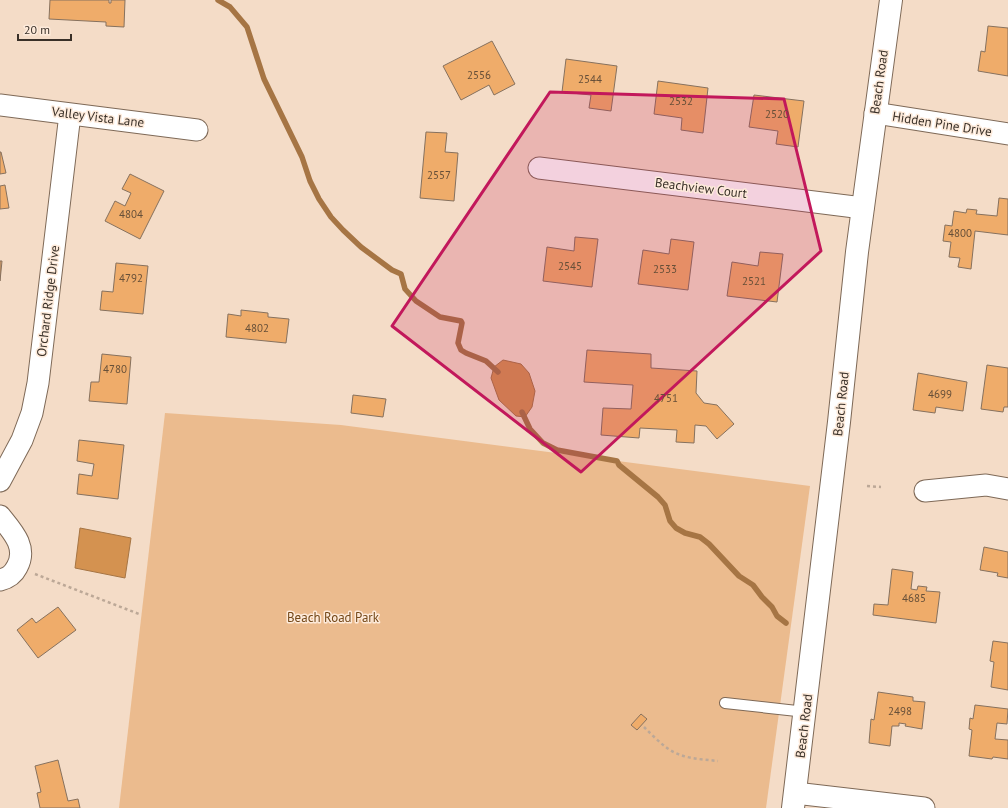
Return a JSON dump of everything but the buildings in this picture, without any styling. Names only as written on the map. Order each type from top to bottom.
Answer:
[{"type":"street","name":"Beach Road","points":[[794,800],[806,712],[863,208],[891,0]]},
{"type":"street","name":"Valley Vista Lane","points":[[0,105],[197,130]]},
{"type":"street","name":"Hidden Pine Drive","points":[[875,113],[1008,134]]},
{"type":"street","name":"Orchard Ridge Drive","points":[[0,481],[22,440],[32,412],[38,383],[70,114]]},
{"type":"street","name":"Beachview Court","points":[[538,168],[863,208]]},
{"type":"street","points":[[925,491],[986,485],[1008,489]]},
{"type":"street","points":[[0,516],[20,545],[22,555],[13,574],[0,580]]},
{"type":"street","points":[[794,800],[924,808]]},
{"type":"lane","points":[[725,703],[806,712]]},
{"type":"path","points":[[867,486],[881,486]]},
{"type":"path","points":[[31,572],[139,614]]},
{"type":"path","points":[[644,727],[666,748],[675,753],[689,758],[718,761]]},
{"type":"highlighted area","points":[[550,92],[784,99],[821,251],[581,472],[392,326]]},
{"type":"green space","name":"Beach Road Park","points":[[165,413],[341,425],[810,486],[766,808],[119,808]]},
{"type":"shaded area","points":[[503,360],[521,364],[529,373],[535,391],[532,407],[525,417],[516,416],[499,400],[491,378],[494,367]]},
{"type":"shaded area","points":[[80,528],[131,538],[125,578],[75,568]]},
{"type":"waterway","points":[[218,0],[230,7],[247,27],[264,79],[302,157],[310,181],[319,199],[331,217],[361,247],[392,270],[401,274],[405,289],[416,301],[440,317],[461,321],[462,323],[458,343],[461,350],[486,361],[498,372]]},
{"type":"waterway","points":[[522,412],[530,429],[543,443],[557,450],[617,461],[619,465],[658,497],[665,505],[670,521],[676,528],[685,533],[700,537],[709,544],[739,576],[753,585],[772,607],[777,616],[786,623]]}]
